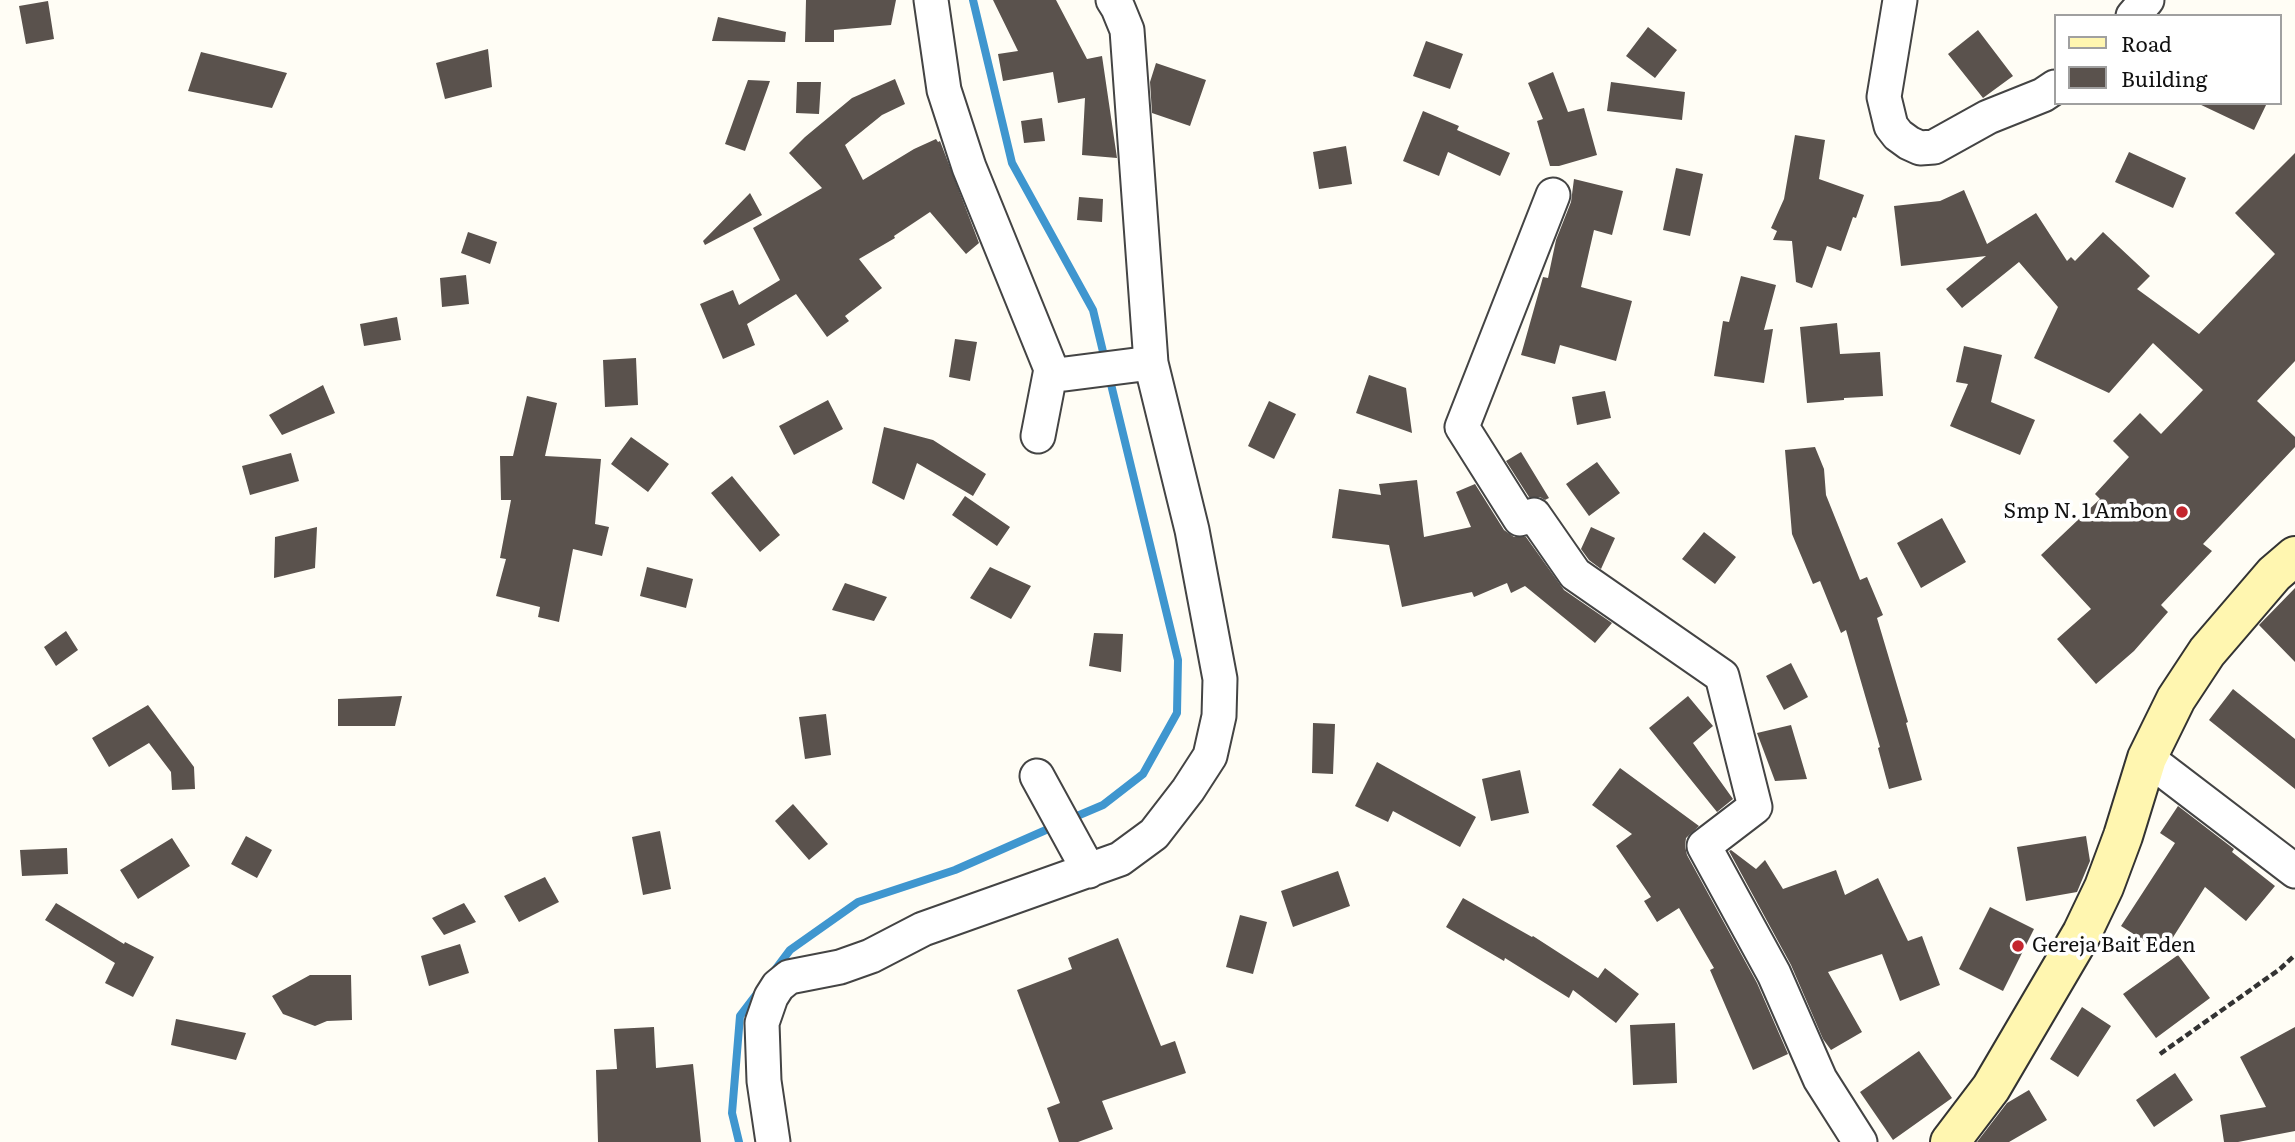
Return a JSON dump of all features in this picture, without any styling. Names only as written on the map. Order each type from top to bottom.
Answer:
[{"type":"street","points":[[931,0],[944,90],[964,154],[1060,371],[1038,436]]},
{"type":"street","points":[[772,1142],[764,1081],[762,1023],[778,986],[789,977],[840,967],[871,956],[923,929],[1120,859],[1154,834],[1210,756],[1219,716],[1220,679],[1192,530],[1140,364],[1127,30],[1113,0]]},
{"type":"street","points":[[1900,0],[1884,97],[1891,126],[1909,143],[1920,148],[1934,147],[1988,117],[2043,95],[2054,88]]},
{"type":"street","points":[[2135,14],[2147,0]]},
{"type":"street","points":[[1553,195],[1462,427],[1520,519],[1534,515],[1575,574],[1722,676],[1755,807],[1704,846],[1774,974],[1819,1079],[1860,1142]]},
{"type":"street","points":[[1060,371],[1140,364]]},
{"type":"street","points":[[1950,1142],[1991,1088],[2082,933],[2104,887],[2123,836],[2147,758],[2176,699],[2207,652],[2274,574],[2295,556]]},
{"type":"street","points":[[2147,758],[2295,871]]},
{"type":"street","points":[[1052,803],[1088,871]]},
{"type":"path","points":[[2160,1054],[2280,970],[2295,955]]},
{"type":"building","points":[[806,0],[896,0],[891,25],[834,30],[834,42],[805,42]]},
{"type":"building","points":[[993,0],[1056,0],[1087,59],[1102,56],[1117,158],[1082,155],[1085,98],[1058,103],[1053,72],[1003,81],[998,54],[1018,51]]},
{"type":"building","points":[[48,1],[54,39],[26,44],[19,6]]},
{"type":"building","points":[[718,17],[786,32],[785,42],[712,41]]},
{"type":"building","points":[[1648,27],[1677,50],[1655,78],[1626,56]]},
{"type":"building","points":[[1978,30],[2013,76],[1983,98],[1948,54]]},
{"type":"building","points":[[1426,41],[1463,54],[1450,89],[1413,76]]},
{"type":"building","points":[[488,49],[492,87],[445,99],[436,63]]},
{"type":"building","points":[[201,52],[287,73],[272,108],[188,91]]},
{"type":"building","points":[[1156,63],[1206,80],[1190,126],[1152,113],[1150,82]]},
{"type":"building","points":[[1553,72],[1568,112],[1584,108],[1597,155],[1559,166],[1550,166],[1537,121],[1543,119],[1528,83]]},
{"type":"building","points":[[895,79],[905,104],[882,115],[845,145],[863,180],[914,149],[936,139],[940,141],[979,243],[966,254],[930,212],[894,236],[895,238],[859,259],[882,288],[845,316],[849,321],[827,337],[796,294],[747,324],[755,345],[723,359],[700,304],[733,290],[739,305],[780,280],[753,228],[822,188],[789,153],[852,98]]},
{"type":"building","points":[[748,80],[770,81],[745,151],[725,144]]},
{"type":"building","points":[[797,82],[821,82],[819,114],[796,113]]},
{"type":"building","points":[[1611,82],[1685,92],[1682,120],[1607,111]]},
{"type":"building","points":[[2201,105],[2266,105],[2254,130]]},
{"type":"building","points":[[1423,111],[1459,126],[1457,130],[1510,153],[1500,176],[1448,152],[1439,176],[1403,161]]},
{"type":"building","points":[[1042,118],[1045,141],[1024,143],[1021,121]]},
{"type":"building","points":[[1795,135],[1825,140],[1819,179],[1864,195],[1841,251],[1827,246],[1812,288],[1796,282],[1792,241],[1773,240],[1777,231],[1771,228],[1784,199]]},
{"type":"building","points":[[1346,146],[1352,184],[1319,189],[1313,152]]},
{"type":"building","points":[[2129,152],[2186,178],[2173,208],[2115,182]]},
{"type":"building","points":[[2295,153],[2295,361],[2257,401],[2295,437],[2295,447],[2203,544],[2212,551],[2161,605],[2168,612],[2134,651],[2096,684],[2057,639],[2091,609],[2041,555],[2100,499],[2095,494],[2129,457],[2113,441],[2140,413],[2161,434],[2203,390],[2153,343],[2109,393],[2034,358],[2058,307],[2019,262],[1962,308],[1946,289],[1986,256],[1901,266],[1894,206],[1940,201],[1964,190],[1987,244],[2036,213],[2067,261],[2071,257],[2075,261],[2103,232],[2150,276],[2137,289],[2199,334],[2275,254],[2235,213]]},
{"type":"building","points":[[1676,168],[1703,174],[1690,236],[1663,230]]},
{"type":"building","points":[[1574,179],[1623,191],[1612,235],[1594,230],[1581,287],[1632,301],[1616,361],[1560,345],[1555,364],[1521,355],[1543,277],[1548,278],[1556,240],[1571,202]]},
{"type":"building","points":[[750,193],[762,215],[705,245],[703,241]]},
{"type":"building","points":[[1079,197],[1103,199],[1102,222],[1077,220]]},
{"type":"building","points":[[468,232],[497,242],[490,264],[461,253]]},
{"type":"building","points":[[466,275],[469,304],[442,307],[440,278]]},
{"type":"building","points":[[1741,276],[1776,285],[1764,330],[1773,329],[1764,383],[1714,376],[1723,321],[1729,322]]},
{"type":"building","points":[[397,317],[401,340],[364,346],[360,324]]},
{"type":"building","points":[[1837,323],[1840,354],[1880,352],[1883,396],[1807,403],[1800,327]]},
{"type":"building","points":[[955,339],[977,342],[970,381],[949,377]]},
{"type":"building","points":[[1964,346],[2002,355],[1991,402],[2035,420],[2020,455],[1950,426],[1968,384],[1956,382]]},
{"type":"building","points":[[636,358],[638,405],[605,407],[603,360]]},
{"type":"building","points":[[1369,375],[1406,388],[1412,433],[1356,413]]},
{"type":"building","points":[[323,385],[335,413],[282,435],[269,415]]},
{"type":"building","points":[[1605,391],[1611,418],[1577,425],[1572,397]]},
{"type":"building","points":[[527,396],[557,403],[545,456],[601,459],[595,524],[609,527],[602,556],[573,549],[559,622],[538,617],[540,607],[496,596],[506,559],[500,558],[511,500],[501,500],[500,456],[513,456]]},
{"type":"building","points":[[828,400],[843,429],[794,455],[779,426]]},
{"type":"building","points":[[1269,401],[1296,414],[1274,459],[1248,446]]},
{"type":"building","points":[[884,427],[933,440],[986,474],[973,496],[917,463],[904,500],[872,483]]},
{"type":"building","points":[[631,437],[669,464],[648,492],[611,464]]},
{"type":"building","points":[[1815,447],[1824,469],[1826,495],[1860,580],[1867,577],[1883,615],[1877,618],[1922,780],[1889,789],[1878,748],[1880,747],[1846,630],[1841,633],[1820,581],[1813,584],[1792,534],[1785,450]]},
{"type":"building","points":[[1521,452],[1549,498],[1545,500],[1529,497],[1506,461]]},
{"type":"building","points":[[291,453],[299,481],[250,495],[242,466]]},
{"type":"building","points":[[1597,462],[1620,493],[1589,516],[1566,484]]},
{"type":"building","points":[[732,476],[780,535],[760,552],[711,493]]},
{"type":"building","points":[[1417,480],[1424,537],[1471,527],[1456,492],[1475,484],[1504,530],[1514,537],[1526,537],[1564,590],[1612,623],[1595,643],[1525,586],[1511,593],[1507,583],[1474,597],[1472,592],[1402,607],[1389,545],[1332,538],[1339,489],[1381,495],[1379,484]]},
{"type":"building","points":[[965,496],[1010,527],[997,546],[952,515]]},
{"type":"building","points":[[1942,518],[1966,562],[1921,588],[1897,543]]},
{"type":"building","points":[[317,527],[315,568],[274,578],[275,537]]},
{"type":"building","points":[[1591,527],[1615,538],[1601,569],[1589,560],[1581,549]]},
{"type":"building","points":[[1704,532],[1736,557],[1715,584],[1682,559]]},
{"type":"building","points":[[647,567],[693,579],[686,608],[640,596]]},
{"type":"building","points":[[990,567],[1031,586],[1011,619],[970,598]]},
{"type":"building","points":[[845,583],[887,597],[874,621],[832,610]]},
{"type":"building","points":[[2295,588],[2295,662],[2259,625]]},
{"type":"building","points":[[66,631],[78,650],[56,666],[44,647]]},
{"type":"building","points":[[1094,633],[1123,634],[1121,672],[1089,666]]},
{"type":"building","points":[[1791,663],[1808,697],[1784,710],[1766,676]]},
{"type":"building","points":[[2233,689],[2295,739],[2295,789],[2209,720]]},
{"type":"building","points":[[402,696],[395,726],[338,726],[338,699]]},
{"type":"building","points":[[1688,696],[1713,726],[1693,743],[1733,799],[1717,812],[1649,728]]},
{"type":"building","points":[[148,705],[194,767],[195,789],[172,790],[171,772],[149,743],[109,767],[92,738]]},
{"type":"building","points":[[826,714],[831,755],[805,759],[799,717]]},
{"type":"building","points":[[1313,723],[1335,724],[1333,774],[1312,773]]},
{"type":"building","points":[[1791,725],[1807,779],[1775,781],[1757,733]]},
{"type":"building","points":[[1377,762],[1476,817],[1460,847],[1393,811],[1388,822],[1355,806]]},
{"type":"building","points":[[1620,768],[1699,826],[1686,838],[1687,855],[1757,983],[1788,1054],[1753,1070],[1710,970],[1714,968],[1679,908],[1657,922],[1644,901],[1651,897],[1616,846],[1632,834],[1592,805]]},
{"type":"building","points":[[1520,770],[1529,813],[1491,821],[1482,779]]},
{"type":"building","points":[[793,804],[828,844],[809,860],[775,821]]},
{"type":"building","points":[[2178,806],[2234,849],[2232,852],[2275,886],[2246,921],[2205,887],[2163,953],[2121,926],[2175,843],[2160,833]]},
{"type":"building","points":[[660,831],[671,889],[643,895],[632,837]]},
{"type":"building","points":[[246,836],[272,850],[257,878],[231,864]]},
{"type":"building","points":[[2086,836],[2090,861],[2077,892],[2026,901],[2017,847]]},
{"type":"building","points":[[172,838],[190,866],[138,899],[120,870]]},
{"type":"building","points":[[67,848],[68,874],[22,876],[20,850]]},
{"type":"building","points":[[1729,851],[1756,869],[1765,860],[1783,889],[1836,870],[1845,895],[1878,878],[1908,941],[1922,936],[1940,985],[1900,1001],[1882,954],[1828,972],[1862,1032],[1831,1050],[1823,1039],[1791,965]]},
{"type":"building","points":[[1338,871],[1350,906],[1293,927],[1281,891]]},
{"type":"building","points":[[545,877],[559,902],[519,922],[504,896]]},
{"type":"building","points":[[1463,898],[1533,936],[1598,978],[1605,968],[1639,994],[1616,1023],[1573,990],[1569,998],[1505,958],[1504,961],[1446,927]]},
{"type":"building","points":[[56,903],[124,944],[125,942],[154,957],[133,997],[105,983],[115,963],[45,920]]},
{"type":"building","points":[[464,903],[476,922],[444,935],[432,918]]},
{"type":"building","points":[[1990,907],[2034,929],[2003,991],[1959,969]]},
{"type":"building","points":[[1240,915],[1267,922],[1253,974],[1226,967]]},
{"type":"building","points":[[1118,938],[1161,1046],[1175,1041],[1186,1073],[1102,1101],[1113,1129],[1078,1142],[1059,1142],[1047,1108],[1060,1103],[1017,990],[1072,969],[1068,958]]},
{"type":"building","points":[[460,944],[469,973],[429,986],[421,956]]},
{"type":"building","points":[[2178,955],[2210,998],[2156,1038],[2123,994]]},
{"type":"building","points":[[310,975],[351,975],[352,1020],[327,1021],[315,1026],[283,1014],[272,996]]},
{"type":"building","points":[[2082,1007],[2111,1026],[2078,1077],[2050,1059]]},
{"type":"building","points":[[176,1019],[246,1033],[236,1060],[171,1045]]},
{"type":"building","points":[[1675,1023],[1677,1083],[1633,1085],[1630,1025]]},
{"type":"building","points":[[654,1027],[656,1068],[693,1064],[701,1142],[598,1142],[596,1070],[617,1069],[614,1029]]},
{"type":"building","points":[[2295,1027],[2295,1131],[2238,1142],[2224,1142],[2220,1115],[2266,1107],[2240,1057]]},
{"type":"building","points":[[1919,1051],[1952,1098],[1893,1140],[1860,1092]]},
{"type":"building","points":[[2175,1073],[2193,1100],[2154,1127],[2136,1100]]},
{"type":"building","points":[[2029,1090],[2047,1120],[2009,1142],[1977,1142],[2007,1103]]},
{"type":"waterway","points":[[973,0],[1012,163],[1093,310],[1105,360]]},
{"type":"waterway","points":[[1070,819],[1103,805],[1143,774],[1177,713],[1178,660],[1109,376]]},
{"type":"waterway","points":[[775,970],[790,950],[858,902],[955,870],[1055,826]]},
{"type":"waterway","points":[[739,1142],[732,1113],[740,1016],[759,991]]},
{"type":"place","name":"Smp N. 1 Ambon","points":[[2182,512]]},
{"type":"place","name":"Gereja Bait Eden","points":[[2018,946]]}]
